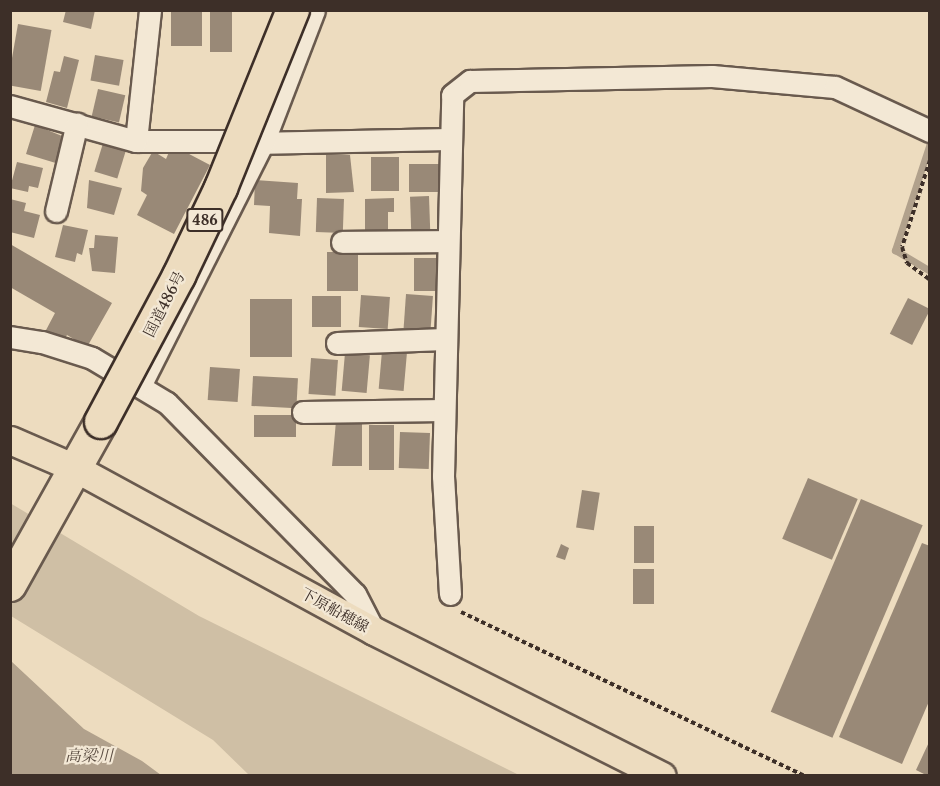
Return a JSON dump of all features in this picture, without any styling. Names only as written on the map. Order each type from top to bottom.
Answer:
[{"type":"highway","name":"国道486号","points":[[10,585],[179,276],[221,188],[293,10]]},
{"type":"main road","name":"下原船穂線","points":[[10,440],[75,468],[374,631],[662,776]]},
{"type":"street","points":[[136,141],[150,10]]},
{"type":"street","points":[[140,386],[259,143],[314,10]]},
{"type":"street","points":[[450,594],[444,410],[449,139],[452,94],[470,81],[712,76],[835,87],[930,130]]},
{"type":"street","points":[[10,106],[136,141],[225,141]]},
{"type":"street","points":[[56,211],[77,123]]},
{"type":"street","points":[[259,143],[449,139]]},
{"type":"street","points":[[342,242],[447,241]]},
{"type":"street","points":[[10,337],[71,350],[140,386],[167,403],[354,594],[374,631]]},
{"type":"street","points":[[337,343],[446,339]]},
{"type":"street","points":[[303,411],[444,410]]},
{"type":"path","points":[[930,160],[902,247],[906,258],[930,280]]},
{"type":"path","points":[[450,594],[459,611],[805,776]]},
{"type":"shaded area","points":[[10,503],[199,616],[519,775],[249,775],[213,740],[11,616]]},
{"type":"water","name":"高梁川","points":[[11,661],[84,729],[142,761],[161,775],[11,775]]},
{"type":"building","points":[[66,10],[95,10],[91,29],[63,22]]},
{"type":"building","points":[[171,10],[202,10],[202,46],[171,46]]},
{"type":"building","points":[[210,10],[232,10],[232,52],[210,52]]},
{"type":"building","points":[[18,24],[51,30],[41,91],[10,86],[10,69]]},
{"type":"building","points":[[95,55],[124,60],[119,86],[90,81]]},
{"type":"building","points":[[64,56],[79,60],[67,108],[46,102],[54,71],[60,72]]},
{"type":"building","points":[[98,89],[125,95],[119,123],[92,116]]},
{"type":"building","points":[[35,125],[62,136],[61,143],[65,144],[59,164],[26,154]]},
{"type":"building","points":[[104,140],[127,147],[117,179],[94,172]]},
{"type":"building","points":[[172,145],[210,165],[174,234],[137,215],[147,195],[141,191],[143,168],[153,151],[166,159]]},
{"type":"building","points":[[326,155],[350,155],[354,192],[326,193]]},
{"type":"building","points":[[371,157],[399,157],[399,191],[371,191]]},
{"type":"building","points":[[17,162],[43,168],[38,188],[29,186],[28,192],[10,188]]},
{"type":"building","points":[[409,164],[443,164],[443,192],[409,192]]},
{"type":"building","points":[[89,180],[122,188],[114,215],[87,208]]},
{"type":"building","points":[[255,180],[298,183],[297,199],[302,199],[300,236],[269,233],[270,206],[254,205]]},
{"type":"building","points":[[429,196],[430,231],[411,232],[410,197]]},
{"type":"building","points":[[317,198],[344,199],[343,233],[316,232]]},
{"type":"building","points":[[394,198],[394,212],[388,212],[388,231],[365,232],[365,199]]},
{"type":"building","points":[[10,199],[26,203],[24,211],[40,215],[34,238],[10,232]]},
{"type":"building","points":[[63,225],[88,230],[82,255],[77,253],[75,262],[55,257]]},
{"type":"building","points":[[95,235],[118,237],[115,273],[92,271],[89,248],[94,248]]},
{"type":"building","points":[[10,244],[112,303],[87,347],[67,335],[63,342],[45,332],[55,313],[10,287]]},
{"type":"building","points":[[327,252],[358,252],[358,291],[327,291]]},
{"type":"building","points":[[414,258],[441,258],[441,291],[414,291]]},
{"type":"building","points":[[406,294],[433,296],[431,330],[404,328]]},
{"type":"building","points":[[361,295],[390,297],[388,329],[359,327]]},
{"type":"building","points":[[312,296],[341,296],[341,327],[312,327]]},
{"type":"building","points":[[908,298],[930,309],[912,345],[890,334]]},
{"type":"building","points":[[250,299],[292,299],[292,357],[250,357]]},
{"type":"building","points":[[382,351],[407,353],[404,391],[379,389]]},
{"type":"building","points":[[345,353],[370,355],[367,393],[342,391]]},
{"type":"building","points":[[311,358],[338,360],[335,396],[308,394]]},
{"type":"building","points":[[210,367],[240,369],[238,402],[208,400]]},
{"type":"building","points":[[253,376],[298,378],[296,408],[251,406]]},
{"type":"building","points":[[254,415],[296,415],[296,437],[254,437]]},
{"type":"building","points":[[362,420],[362,466],[332,466],[336,421]]},
{"type":"building","points":[[369,425],[394,425],[394,470],[369,470]]},
{"type":"building","points":[[400,432],[430,433],[429,469],[399,468]]},
{"type":"building","points":[[808,478],[858,499],[832,560],[782,539]]},
{"type":"building","points":[[582,490],[600,493],[594,530],[576,528]]},
{"type":"building","points":[[861,499],[923,525],[832,738],[771,712]]},
{"type":"building","points":[[634,526],[654,526],[654,563],[634,563]]},
{"type":"building","points":[[922,543],[930,546],[930,699],[902,764],[839,737]]},
{"type":"building","points":[[561,544],[569,548],[565,560],[556,557]]},
{"type":"building","points":[[633,569],[654,569],[654,604],[633,604]]},
{"type":"building","points":[[930,740],[930,776],[928,776],[916,770]]},
{"type":"waterway","points":[[930,143],[895,250],[930,271]]}]
